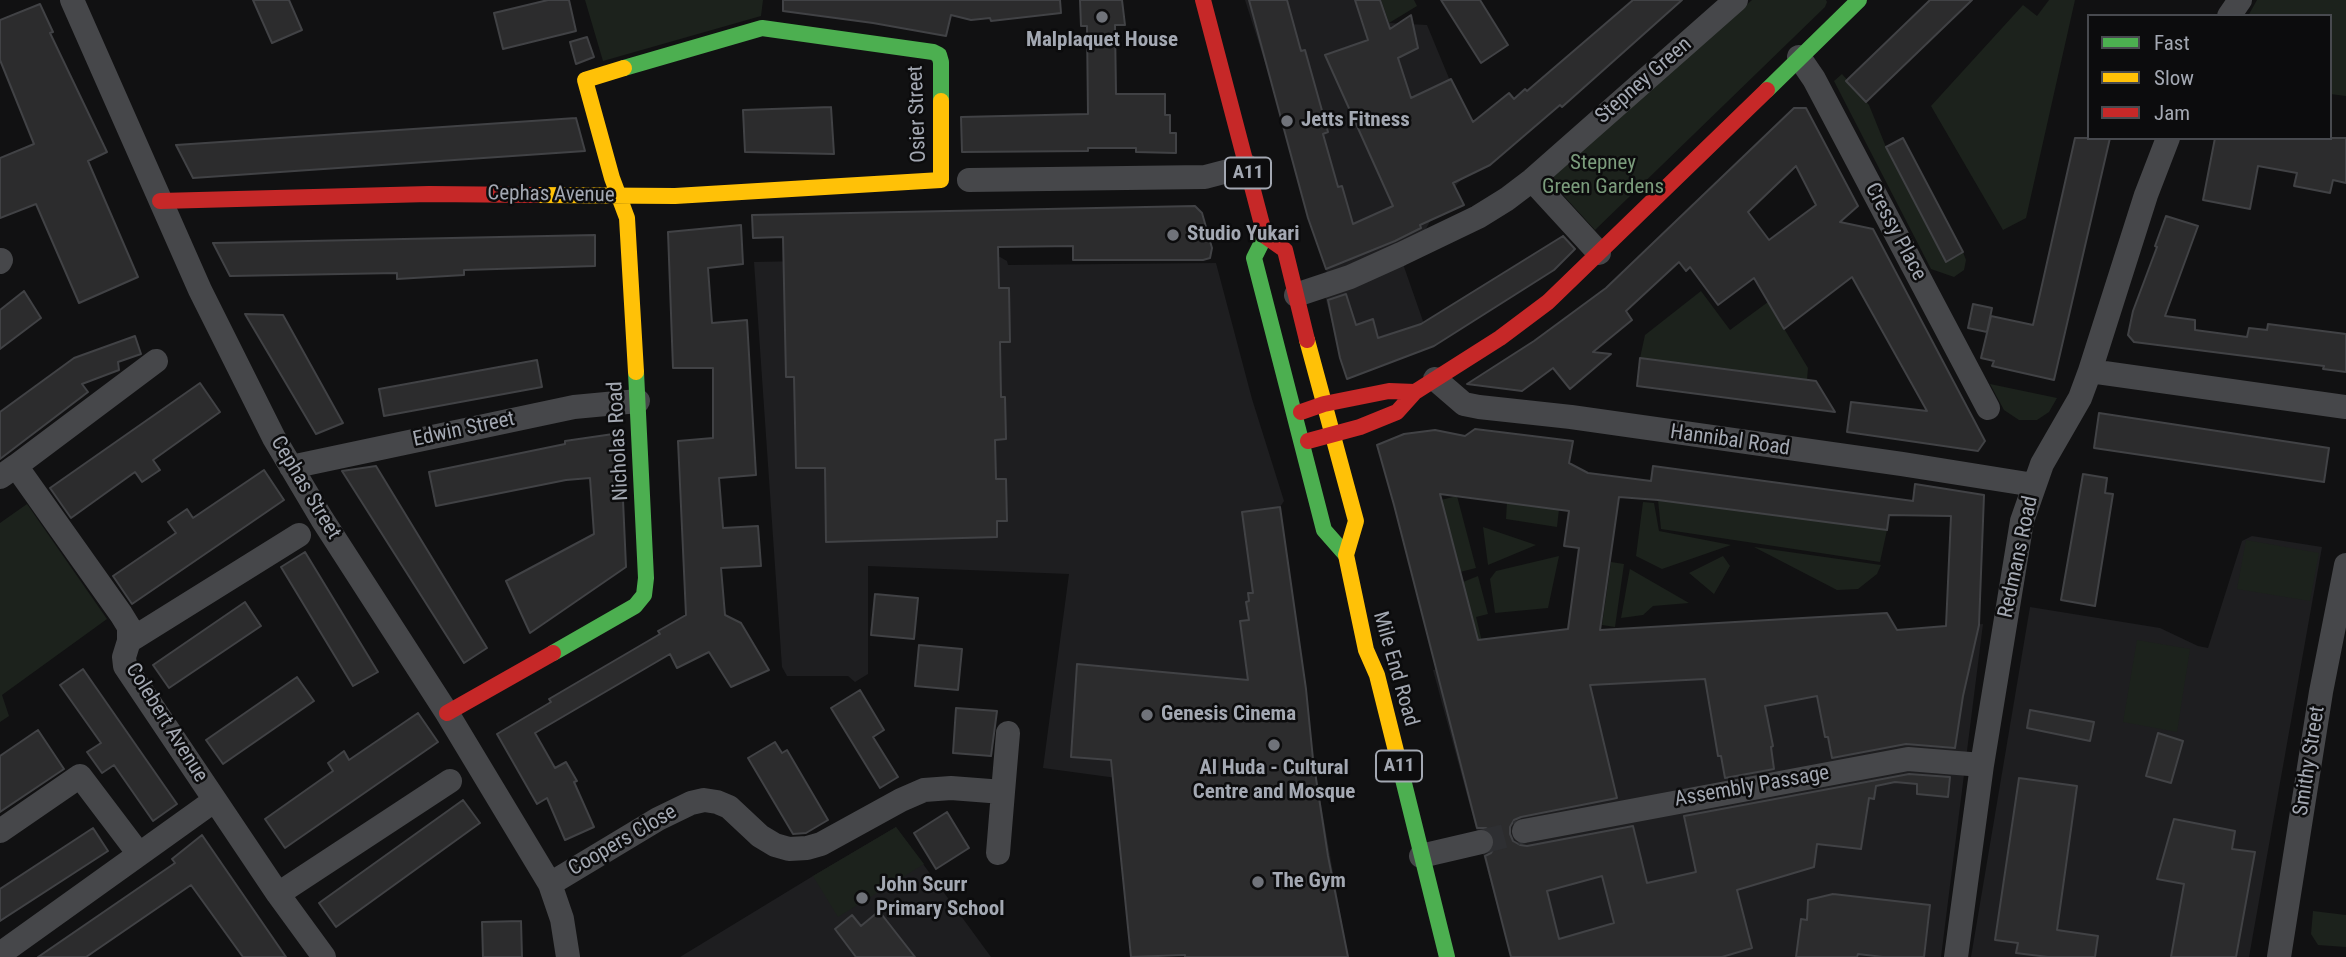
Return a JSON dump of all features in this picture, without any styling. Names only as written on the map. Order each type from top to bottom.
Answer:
[{"type":"main road","name":"Mile End Road","points":[[1203,0],[1265,236],[1285,250],[1356,521],[1346,555],[1366,650],[1377,675],[1447,957]]},
{"type":"main road","points":[[1302,443],[1374,422],[1397,412],[1425,385],[1500,338],[1548,302],[1859,0]]},
{"type":"main road","name":"Osier Street","points":[[603,74],[762,28],[933,52],[939,55],[941,62],[941,180]]},
{"type":"main road","name":"Nicholas Road","points":[[447,713],[635,606],[644,596],[646,578],[638,401],[626,218],[585,79],[603,74]]},
{"type":"main road","name":"Cephas Avenue","points":[[160,201],[429,194],[675,196],[941,180]]},
{"type":"main road","name":"Mile End Road","points":[[1265,236],[1254,258],[1324,530],[1346,555]]},
{"type":"main road","points":[[1295,414],[1324,404],[1425,385]]},
{"type":"street","name":"Cephas Street","points":[[72,0],[213,319],[274,438],[322,519],[447,713],[550,884],[560,912],[568,957]]},
{"type":"street","name":"Stepney Green","points":[[1296,295],[1350,277],[1478,217],[1532,180],[1736,0]]},
{"type":"street","name":"Cressy Place","points":[[1799,57],[1814,79],[1988,408]]},
{"type":"street","name":"Redmans Road","points":[[1956,957],[1982,765],[2022,521],[2042,464],[2080,398],[2167,140]]},
{"type":"street","points":[[969,180],[1205,177],[1247,166]]},
{"type":"street","points":[[1532,180],[1600,253]]},
{"type":"street","points":[[8,471],[156,361]]},
{"type":"street","points":[[2090,371],[2346,407]]},
{"type":"street","name":"Hannibal Road","points":[[1425,385],[1464,404],[1479,407],[1571,417],[2034,485]]},
{"type":"street","name":"Edwin Street","points":[[291,467],[574,407],[638,401]]},
{"type":"street","name":"Colebert Avenue","points":[[8,471],[129,626],[125,666],[278,894],[324,957]]},
{"type":"street","points":[[129,641],[299,535]]},
{"type":"street","name":"Smithy Street","points":[[2279,957],[2321,692],[2346,565]]},
{"type":"street","points":[[998,853],[1008,733]]},
{"type":"street","name":"Assembly Passage","points":[[1524,831],[1908,759],[1982,765]]},
{"type":"street","points":[[0,831],[80,776],[139,854]]},
{"type":"street","points":[[278,894],[450,781]]},
{"type":"street","name":"Coopers Close","points":[[550,884],[658,819],[691,803],[704,800],[729,807],[760,836],[789,849],[821,844],[924,790],[951,788],[1003,792]]},
{"type":"street","points":[[0,954],[215,800]]},
{"type":"street","points":[[1421,856],[1481,842]]},
{"type":"shaded area","points":[[1245,0],[1381,0],[1389,23],[1427,25],[1482,158],[1442,200],[1423,234],[1402,261],[1431,344],[1352,377],[1341,359],[1325,296],[1328,276]]},
{"type":"shaded area","points":[[1000,257],[1007,261],[1008,265],[1216,263],[1252,399],[1284,501],[1280,507],[1306,686],[1313,759],[1348,957],[1184,957],[1183,787],[1043,768],[1069,574],[868,566],[868,674],[855,682],[848,676],[787,676],[782,667],[754,262]]},
{"type":"shaded area","points":[[2252,536],[2322,547],[2249,957],[1971,957],[2030,607],[2160,628],[2208,648],[2242,541]]},
{"type":"shaded area","points":[[1983,624],[1941,957],[1511,957],[1433,670],[1478,661]]},
{"type":"shaded area","name":"John Scurr Primary School","points":[[896,827],[991,957],[680,957],[813,876]]},
{"type":"green space","points":[[585,0],[763,0],[761,16],[603,61]]},
{"type":"green space","points":[[1381,0],[1414,0],[1417,6],[1389,23]]},
{"type":"green space","name":"Stepney Green Gardens","points":[[1752,0],[1827,2],[1825,7],[1595,230],[1554,185],[1554,175]]},
{"type":"green space","points":[[2049,0],[2075,0],[2026,218],[2003,230],[1931,106],[2023,5],[2037,16]]},
{"type":"green space","points":[[2257,0],[2346,0],[2346,96],[2332,94],[2332,14],[2249,14]]},
{"type":"green space","points":[[1842,74],[1869,105],[1886,147],[1946,261],[1963,252],[1966,260],[1964,270],[1954,277],[1931,269],[1834,81]]},
{"type":"green space","points":[[1701,291],[1730,330],[1768,302],[1808,368],[1807,380],[1640,358],[1645,335]]},
{"type":"green space","points":[[1990,384],[2057,398],[2049,412],[2037,420],[2019,420],[2004,410]]},
{"type":"green space","points":[[1457,496],[1476,568],[1460,572],[1441,500]]},
{"type":"green space","points":[[1658,500],[1887,530],[1880,562],[1661,529]]},
{"type":"green space","points":[[1507,502],[1559,509],[1557,527],[1506,519]]},
{"type":"green space","points":[[1643,502],[1654,503],[1659,531],[1731,545],[1662,569],[1636,556]]},
{"type":"green space","points":[[27,504],[107,619],[2,695],[9,716],[0,722],[0,523]]},
{"type":"green space","points":[[1483,527],[1536,545],[1488,565]]},
{"type":"green space","points":[[2246,540],[2319,553],[2310,601],[2237,589]]},
{"type":"green space","points":[[1754,547],[1881,565],[1877,574],[1858,589],[1837,590]]},
{"type":"green space","points":[[1559,556],[1548,608],[1495,613],[1490,579],[1496,571]]},
{"type":"green space","points":[[1723,556],[1730,566],[1714,594],[1689,573]]},
{"type":"green space","points":[[1611,562],[1624,564],[1615,627],[1602,625]]},
{"type":"green space","points":[[1630,568],[1689,603],[1653,606],[1643,615],[1621,618]]},
{"type":"green space","points":[[1478,576],[1488,614],[1476,617],[1486,658],[1483,658],[1463,582]]},
{"type":"green space","points":[[2137,640],[2190,649],[2177,732],[2123,722]]},
{"type":"green space","points":[[896,827],[924,864],[838,917],[813,876]]},
{"type":"green space","points":[[2313,911],[2346,915],[2346,947],[2318,945],[2311,934]]},
{"type":"building","points":[[253,0],[289,0],[302,30],[272,43]]},
{"type":"building","points":[[548,0],[569,0],[576,31],[503,49],[494,13]]},
{"type":"building","points":[[783,0],[1060,0],[1061,13],[991,21],[990,18],[971,20],[951,15],[946,36],[783,11]]},
{"type":"building","points":[[1080,0],[1122,0],[1125,25],[1115,25],[1116,94],[1165,94],[1165,115],[1170,115],[1170,133],[1176,133],[1176,153],[1136,152],[1136,148],[962,152],[961,117],[1088,114],[1087,26],[1081,26]]},
{"type":"building","points":[[1249,0],[1287,0],[1301,51],[1305,50],[1328,132],[1323,134],[1338,187],[1342,186],[1353,224],[1393,206],[1325,55],[1368,40],[1355,0],[1380,0],[1390,29],[1411,15],[1418,48],[1398,58],[1411,98],[1451,79],[1473,122],[1509,93],[1514,99],[1525,89],[1527,91],[1633,0],[1682,0],[1562,107],[1560,105],[1490,165],[1453,183],[1464,205],[1420,225],[1421,228],[1395,241],[1326,269],[1308,218]]},
{"type":"building","points":[[1441,0],[1480,0],[1508,45],[1481,63]]},
{"type":"building","points":[[1930,0],[1972,0],[1866,102],[1846,81]]},
{"type":"building","points":[[40,4],[53,32],[50,33],[107,152],[88,161],[138,277],[79,303],[36,204],[0,218],[0,158],[34,144],[0,60],[0,20]]},
{"type":"building","points":[[587,37],[594,57],[576,64],[570,42]]},
{"type":"building","points":[[831,107],[834,154],[745,152],[743,110]]},
{"type":"building","points":[[1794,108],[1806,108],[1858,206],[1840,222],[1873,229],[1985,441],[1978,451],[1847,432],[1851,402],[1927,411],[1852,277],[1784,329],[1754,278],[1718,305],[1690,267],[1686,271],[1679,262],[1626,311],[1632,320],[1593,352],[1611,354],[1570,389],[1553,368],[1522,391],[1467,384],[1534,341],[1606,288]],"holes":[[[1796,166],[1816,205],[1769,240],[1748,212]]]},
{"type":"building","points":[[576,118],[585,151],[193,178],[176,145]]},
{"type":"building","points":[[1903,138],[1963,252],[1946,262],[1886,147]]},
{"type":"building","points":[[2075,138],[2110,140],[2054,380],[1992,366],[1994,361],[1981,358],[1991,316],[2033,325]]},
{"type":"building","points":[[2346,138],[2346,183],[2333,180],[2330,193],[2294,186],[2297,173],[2258,166],[2250,209],[2203,200],[2215,140]]},
{"type":"building","points":[[1195,206],[1202,213],[1212,248],[1210,258],[1203,260],[1073,260],[1073,246],[998,247],[999,288],[1009,288],[1010,342],[1000,342],[1001,397],[1005,397],[1006,439],[995,440],[996,479],[1006,479],[1007,521],[997,521],[997,537],[826,542],[825,468],[796,468],[794,377],[786,377],[783,237],[753,238],[752,215]]},
{"type":"building","points":[[2166,216],[2198,226],[2165,316],[2195,320],[2195,330],[2247,337],[2249,328],[2267,330],[2268,324],[2346,334],[2346,372],[2323,369],[2324,366],[2134,342],[2128,335],[2133,311]]},
{"type":"building","points":[[741,225],[743,264],[708,268],[712,323],[747,320],[756,475],[719,478],[723,528],[758,526],[761,566],[721,568],[725,615],[741,623],[769,670],[731,687],[709,652],[677,668],[670,654],[535,733],[555,768],[566,762],[577,781],[574,782],[594,827],[565,840],[547,798],[537,804],[497,734],[551,702],[549,699],[660,634],[658,631],[686,615],[678,441],[713,438],[713,368],[673,368],[668,232]]},
{"type":"building","points":[[595,235],[595,266],[464,270],[464,275],[397,279],[397,273],[230,276],[213,243]]},
{"type":"building","points":[[1563,236],[1575,249],[1554,270],[1434,346],[1347,379],[1328,300],[1346,294],[1356,325],[1373,319],[1378,338],[1421,324]]},
{"type":"building","points":[[24,291],[41,318],[0,349],[0,310]]},
{"type":"building","points":[[1973,304],[1992,308],[1987,332],[1968,328]]},
{"type":"building","points":[[245,314],[283,315],[343,423],[316,434]]},
{"type":"building","points":[[135,336],[141,354],[118,362],[119,370],[82,384],[88,392],[0,459],[0,412],[74,358]]},
{"type":"building","points":[[1640,358],[1816,381],[1835,412],[1637,386]]},
{"type":"building","points":[[537,360],[542,387],[384,416],[379,389]]},
{"type":"building","points":[[200,383],[220,412],[153,460],[160,470],[142,482],[135,472],[71,518],[50,488]]},
{"type":"building","points":[[2099,413],[2329,448],[2324,482],[2094,448]]},
{"type":"building","points":[[1475,429],[1573,441],[1569,463],[1588,473],[1651,481],[1653,466],[1913,501],[1915,484],[1984,495],[1979,625],[1963,696],[1955,748],[1906,744],[1832,758],[1817,696],[1765,706],[1773,746],[1774,769],[1725,778],[1721,756],[1718,756],[1705,679],[1590,685],[1617,798],[1521,817],[1514,820],[1510,827],[1513,841],[1527,846],[1633,826],[1647,883],[1696,872],[1684,816],[1909,774],[1950,777],[1948,797],[1917,794],[1917,784],[1895,782],[1876,786],[1874,799],[1869,798],[1861,849],[1817,844],[1814,867],[1737,890],[1752,948],[1722,957],[1511,957],[1485,856],[1495,847],[1495,838],[1486,828],[1477,828],[1377,445],[1404,434],[1435,430],[1465,436]],"holes":[[[1440,494],[1569,511],[1564,546],[1579,548],[1568,629],[1478,640]],[[1619,497],[1887,530],[1889,515],[1951,516],[1946,626],[1897,630],[1887,613],[1600,630]],[[1602,876],[1614,923],[1559,939],[1547,891]]]},
{"type":"building","points":[[620,433],[626,567],[530,633],[506,581],[594,534],[590,478],[566,480],[436,506],[429,472],[565,444],[565,441]]},
{"type":"building","points":[[376,466],[487,648],[464,663],[342,471]]},
{"type":"building","points":[[264,470],[284,500],[132,604],[113,576],[176,533],[168,522],[187,509],[193,518]]},
{"type":"building","points":[[2083,474],[2107,478],[2105,493],[2113,494],[2095,606],[2061,600]]},
{"type":"building","points":[[1280,507],[1306,689],[1313,759],[1328,856],[1348,957],[1131,957],[1111,760],[1071,757],[1077,664],[1248,680],[1240,621],[1249,620],[1246,602],[1249,601],[1248,593],[1253,593],[1242,512]]},
{"type":"building","points":[[305,552],[378,672],[353,686],[281,567]]},
{"type":"building","points":[[875,594],[918,598],[914,639],[871,635]]},
{"type":"building","points":[[245,602],[261,626],[169,688],[153,665]]},
{"type":"building","points":[[919,645],[962,649],[958,690],[915,686]]},
{"type":"building","points":[[83,669],[177,804],[153,821],[114,765],[102,773],[87,752],[101,743],[60,685]]},
{"type":"building","points":[[297,677],[314,701],[223,764],[206,740]]},
{"type":"building","points":[[860,690],[884,730],[873,737],[898,777],[880,788],[831,708]]},
{"type":"building","points":[[956,708],[997,711],[991,756],[953,753]]},
{"type":"building","points":[[2030,710],[2094,722],[2090,741],[2027,728]]},
{"type":"building","points":[[418,713],[438,742],[285,848],[265,819],[333,771],[328,763],[344,751],[349,760]]},
{"type":"building","points":[[38,730],[64,769],[0,812],[0,756]]},
{"type":"building","points":[[2158,733],[2183,741],[2171,783],[2146,776]]},
{"type":"building","points":[[775,742],[782,753],[787,750],[828,820],[806,833],[793,834],[748,758]]},
{"type":"building","points":[[2019,778],[2077,786],[2057,930],[2098,936],[2095,957],[2048,957],[2016,953],[2018,943],[1995,940]]},
{"type":"building","points":[[463,800],[480,823],[336,927],[319,903]]},
{"type":"building","points":[[947,812],[969,848],[936,869],[914,833]]},
{"type":"building","points":[[2174,819],[2235,831],[2232,849],[2255,852],[2236,957],[2171,957],[2184,884],[2157,879]]},
{"type":"building","points":[[93,828],[108,851],[0,921],[0,889]]},
{"type":"building","points":[[202,835],[286,957],[243,957],[191,885],[86,957],[38,957],[175,863],[172,859]]},
{"type":"building","points":[[1833,894],[1930,905],[1924,957],[1858,954],[1857,957],[1796,957],[1801,919],[1807,920],[1808,900]]},
{"type":"building","points":[[879,911],[915,957],[856,957],[835,929],[852,915],[861,926]]},
{"type":"building","points":[[521,921],[522,957],[483,957],[482,922]]},
{"type":"tunnel","points":[[1481,842],[1524,831]]},
{"type":"traffic: fast","points":[[1767,90],[1859,0]]},
{"type":"traffic: fast","points":[[624,68],[762,28],[933,52],[939,55],[941,62],[941,101]]},
{"type":"traffic: fast","points":[[1265,236],[1254,258],[1324,530],[1346,555]]},
{"type":"traffic: fast","points":[[553,653],[635,606],[644,595],[646,578],[636,372]]},
{"type":"traffic: fast","points":[[1397,755],[1447,957]]},
{"type":"traffic: slow","points":[[624,68],[585,80],[612,178],[627,218],[636,372]]},
{"type":"traffic: slow","points":[[536,195],[675,196],[941,180],[941,101]]},
{"type":"traffic: slow","points":[[1307,340],[1356,521],[1346,555],[1366,650],[1377,675],[1397,755]]},
{"type":"traffic: jam","points":[[1203,0],[1265,236],[1285,250],[1307,340]]},
{"type":"traffic: jam","points":[[1308,441],[1360,427],[1397,412],[1415,392],[1500,338],[1548,302],[1767,90]]},
{"type":"traffic: jam","points":[[160,201],[429,194],[536,195]]},
{"type":"traffic: jam","points":[[1301,412],[1324,404],[1389,391],[1415,392]]},
{"type":"traffic: jam","points":[[447,713],[553,653]]},
{"type":"place","name":"Malplaquet House","points":[[1102,17]]},
{"type":"place","name":"Jetts Fitness","points":[[1287,121]]},
{"type":"place","name":"Studio Yukari","points":[[1173,235]]},
{"type":"place","name":"Genesis Cinema","points":[[1147,715]]},
{"type":"place","name":"Al Huda - Cultural Centre and Mosque","points":[[1274,745]]},
{"type":"place","name":"The Gym","points":[[1258,882]]},
{"type":"place","name":"John Scurr Primary School","points":[[862,898]]}]
